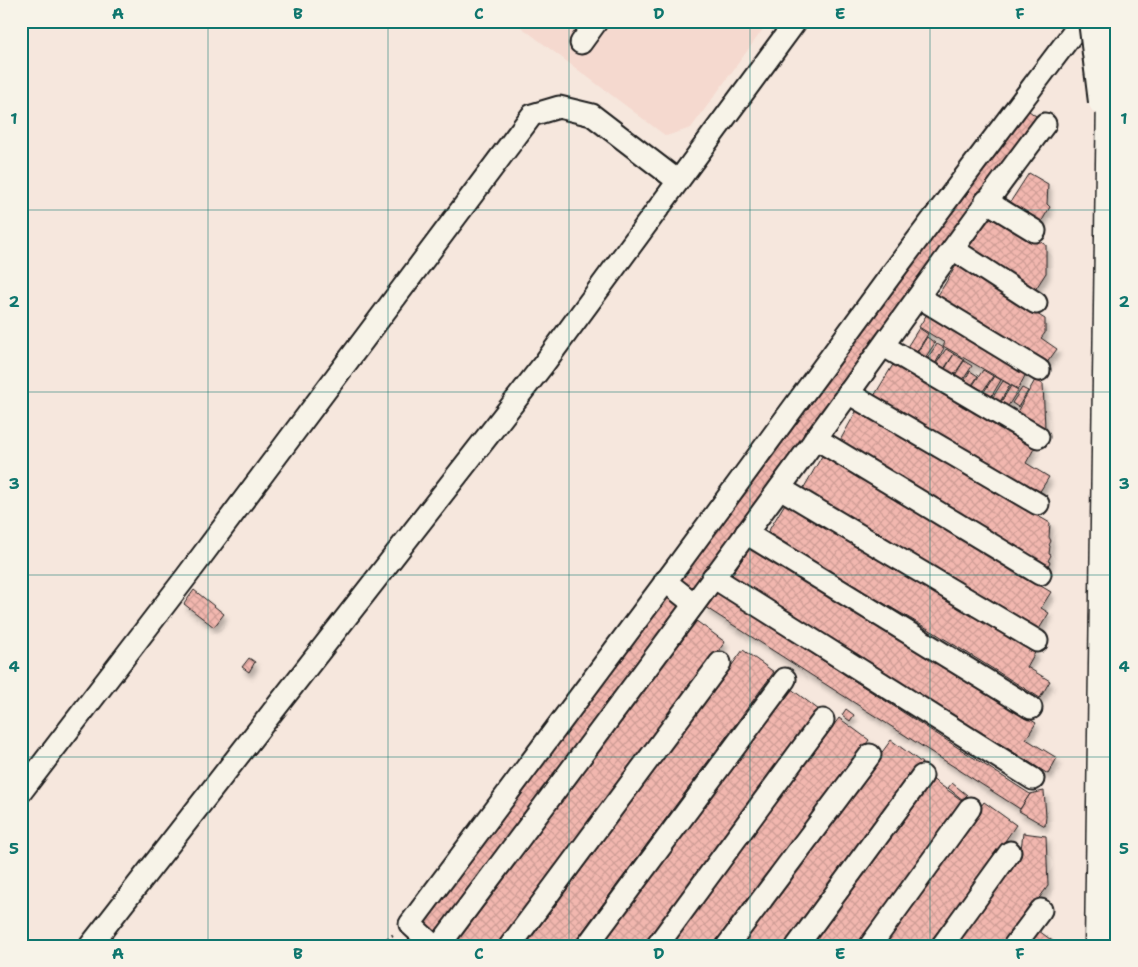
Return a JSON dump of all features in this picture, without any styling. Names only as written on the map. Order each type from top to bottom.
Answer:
[{"type":"highway","points":[[1098,946],[1112,21]]},
{"type":"main road","points":[[1092,21],[1111,185]]},
{"type":"lane","points":[[581,43],[597,21]]},
{"type":"lane","points":[[90,946],[543,365],[796,21]]},
{"type":"lane","points":[[434,946],[410,924],[890,276],[1082,21]]},
{"type":"lane","points":[[21,792],[186,577],[532,115],[559,107],[592,115],[678,180]]},
{"type":"lane","points":[[439,946],[780,488],[814,438],[884,346],[986,202],[1045,124]]},
{"type":"lane","points":[[986,202],[1035,232]]},
{"type":"lane","points":[[953,249],[1036,302]]},
{"type":"lane","points":[[919,297],[1039,370]]},
{"type":"lane","points":[[884,346],[1038,437]]},
{"type":"lane","points":[[848,393],[1038,504]]},
{"type":"lane","points":[[814,438],[1040,574]]},
{"type":"lane","points":[[780,488],[1037,640]]},
{"type":"lane","points":[[746,533],[1031,708]]},
{"type":"lane","points":[[713,577],[1033,779]]},
{"type":"lane","points":[[665,581],[694,604]]},
{"type":"lane","points":[[510,946],[720,663]]},
{"type":"lane","points":[[587,946],[785,679]]},
{"type":"lane","points":[[657,946],[823,720]]},
{"type":"lane","points":[[727,946],[870,755]]},
{"type":"lane","points":[[797,946],[922,776]]},
{"type":"lane","points":[[870,946],[970,808]]},
{"type":"lane","points":[[942,946],[1010,852]]},
{"type":"lane","points":[[1014,946],[1041,910]]},
{"type":"shaded area","points":[[513,21],[769,21],[691,128],[666,136]]},
{"type":"building","points":[[1025,108],[1040,119],[693,591],[679,581]]},
{"type":"building","points":[[1029,173],[1048,184],[1047,204],[1050,207],[1040,224],[1009,204]]},
{"type":"building","points":[[989,217],[1032,242],[1034,238],[1046,245],[1046,273],[1035,290],[967,247]]},
{"type":"building","points":[[957,264],[1045,319],[1045,333],[1041,338],[1057,349],[1046,364],[937,297]]},
{"type":"building","points":[[927,314],[1027,372],[1018,389],[943,346],[945,343],[919,327]]},
{"type":"building","points":[[919,328],[928,334],[916,353],[907,347]]},
{"type":"building","points":[[927,337],[935,343],[925,358],[917,353]]},
{"type":"building","points":[[937,344],[944,348],[935,364],[927,359]]},
{"type":"building","points":[[946,349],[954,354],[944,369],[936,364]]},
{"type":"building","points":[[954,354],[964,360],[954,375],[945,369]]},
{"type":"building","points":[[964,361],[972,366],[963,380],[955,375]]},
{"type":"building","points":[[894,363],[1035,447],[1026,463],[1049,477],[1039,493],[874,396]]},
{"type":"building","points":[[983,370],[993,376],[983,391],[973,385]]},
{"type":"building","points":[[970,371],[978,376],[972,385],[965,380]]},
{"type":"building","points":[[994,376],[1001,380],[991,397],[984,392]]},
{"type":"building","points":[[1035,380],[1043,384],[1045,428],[1017,412]]},
{"type":"building","points":[[1003,381],[1010,385],[1000,402],[993,397]]},
{"type":"building","points":[[1011,386],[1018,390],[1008,406],[1001,402]]},
{"type":"building","points":[[1022,388],[1028,391],[1018,407],[1012,403]]},
{"type":"building","points":[[857,410],[1050,523],[1049,537],[1051,541],[1049,554],[1051,555],[1048,566],[838,444]]},
{"type":"building","points":[[822,456],[1051,592],[1041,608],[1049,613],[1039,629],[803,489]]},
{"type":"building","points":[[786,502],[1036,651],[1027,667],[1050,681],[1040,698],[935,633],[766,535]]},
{"type":"building","points":[[750,545],[1036,723],[1026,739],[1057,758],[1048,774],[999,743],[998,745],[946,710],[945,712],[936,707],[937,705],[731,577]]},
{"type":"building","points":[[194,590],[224,614],[214,627],[184,604]]},
{"type":"building","points":[[715,591],[1030,794],[1020,809],[705,607]]},
{"type":"building","points":[[666,595],[680,606],[435,933],[420,921]]},
{"type":"building","points":[[695,620],[725,642],[497,946],[458,946],[454,942]]},
{"type":"building","points":[[743,650],[774,672],[572,946],[525,946]]},
{"type":"building","points":[[249,658],[255,662],[249,672],[242,667]]},
{"type":"building","points":[[790,688],[819,710],[644,946],[599,946]]},
{"type":"building","points":[[846,709],[854,715],[850,721],[842,715]]},
{"type":"building","points":[[839,718],[869,740],[716,946],[670,946]]},
{"type":"building","points":[[891,740],[922,763],[787,946],[739,946]]},
{"type":"building","points":[[932,779],[963,801],[857,946],[809,946]]},
{"type":"building","points":[[952,783],[967,795],[963,800],[948,788]]},
{"type":"building","points":[[1044,791],[1045,826],[1019,811],[1030,794]]},
{"type":"building","points":[[984,802],[1016,825],[1003,844],[927,946],[880,946]]},
{"type":"building","points":[[1023,833],[1046,836],[1048,886],[1004,946],[955,946],[1020,858]]},
{"type":"building","points":[[1039,931],[1054,942],[1051,946],[1028,946]]},
{"type":"building","points":[[412,936],[424,946],[403,946]]}]
